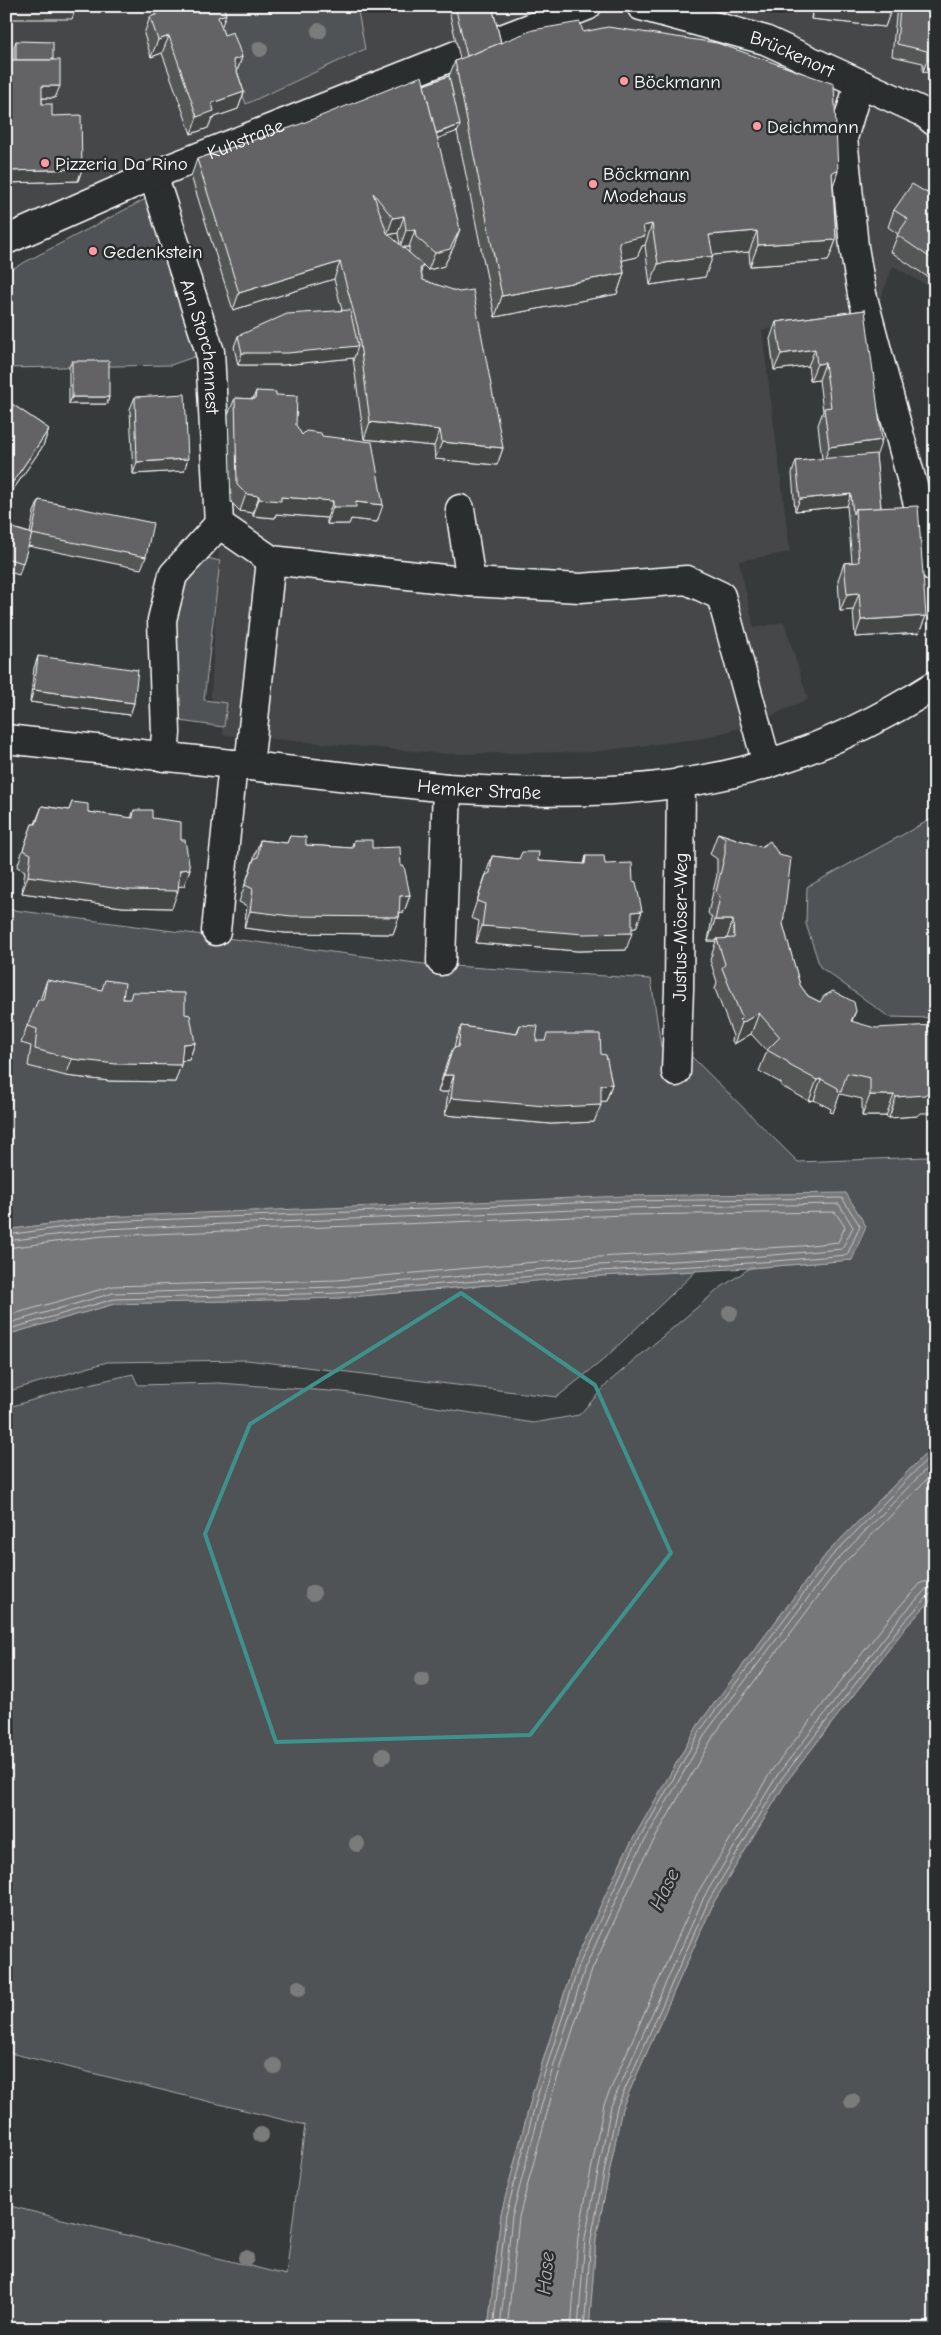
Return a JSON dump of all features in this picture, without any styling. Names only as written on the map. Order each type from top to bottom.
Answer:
[{"type":"street","points":[[494,42],[586,6]]},
{"type":"street","name":"Brückenort","points":[[641,6],[765,40],[859,84],[931,111]]},
{"type":"street","name":"Kuhstraße","points":[[6,240],[153,175],[459,54]]},
{"type":"street","points":[[859,84],[843,138],[854,247],[862,294],[935,568]]},
{"type":"street","name":"Am Storchennest","points":[[153,175],[210,352],[219,524]]},
{"type":"street","points":[[460,509],[471,582]]},
{"type":"street","points":[[164,757],[166,733],[162,620],[173,575],[219,524],[271,560],[471,582],[580,588],[687,580],[721,596],[767,764]]},
{"type":"street","points":[[216,931],[271,560]]},
{"type":"street","name":"Hemker Straße","points":[[6,739],[447,788],[508,792],[583,791],[681,782],[767,764],[823,744],[907,703],[935,685]]},
{"type":"street","name":"Justus-Möser-Weg","points":[[676,1072],[679,989],[681,782]]},
{"type":"street","points":[[441,961],[447,788]]},
{"type":"highlighted area","points":[[461,1293],[595,1385],[671,1553],[530,1735],[276,1742],[205,1534],[250,1424]]},
{"type":"shaded area","points":[[6,6],[935,6],[935,290],[893,266],[876,311],[762,330],[790,552],[739,561],[754,628],[784,622],[808,699],[753,724],[705,738],[592,752],[448,754],[224,735],[211,696],[220,532],[214,349],[164,190],[6,228]]},
{"type":"shaded area","points":[[212,6],[357,6],[365,49],[246,104]]},
{"type":"shaded area","points":[[155,194],[205,353],[171,365],[6,368],[6,272]]},
{"type":"shaded area","points":[[199,556],[220,561],[204,700],[227,703],[224,727],[172,720],[169,621],[179,579]]},
{"type":"shaded area","points":[[935,817],[935,1016],[933,1018],[889,1017],[820,967],[806,924],[807,887]]},
{"type":"shaded area","points":[[6,909],[423,964],[651,979],[661,1047],[686,1051],[798,1162],[927,1157],[935,1153],[935,1444],[827,1553],[698,1725],[624,1855],[574,1963],[533,2092],[501,2214],[488,2329],[6,2329],[6,2205],[286,2275],[305,2125],[6,2052],[6,1408],[72,1388],[133,1374],[138,1385],[219,1383],[343,1392],[533,1423],[579,1415],[610,1381],[720,1288],[750,1268],[852,1260],[101,1217],[6,1230]]},
{"type":"shaded area","points":[[696,1271],[602,1361],[557,1397],[247,1360],[107,1362],[6,1392],[6,1335],[114,1304],[338,1298],[581,1277]]},
{"type":"shaded area","points":[[935,1596],[935,2329],[589,2329],[596,2239],[622,2108],[714,1902],[787,1781],[906,1627]]},
{"type":"water","points":[[846,1193],[866,1226],[852,1260],[750,1268],[581,1277],[338,1298],[114,1304],[6,1335],[6,1230],[101,1217],[624,1196]]},
{"type":"water","name":"Hase","points":[[935,1444],[935,1596],[906,1627],[787,1781],[714,1902],[622,2108],[596,2239],[589,2329],[488,2329],[501,2214],[533,2092],[574,1963],[624,1855],[698,1725],[827,1553]]},
{"type":"building","points":[[76,6],[76,7],[6,7]]},
{"type":"building","points":[[164,6],[223,6],[226,14],[218,17],[224,35],[233,32],[242,57],[233,60],[244,92],[212,103],[214,111],[197,117],[169,36],[158,40],[150,17],[158,14],[157,9]]},
{"type":"building","points":[[455,6],[492,6],[501,43],[467,56]]},
{"type":"building","points":[[859,6],[892,6],[891,10]]},
{"type":"building","points":[[900,6],[935,6],[935,60],[927,60],[927,51],[897,44]]},
{"type":"building","name":"Böckmann Modehaus","points":[[580,22],[583,32],[608,27],[717,43],[834,84],[838,171],[832,172],[836,240],[758,245],[757,231],[709,235],[713,256],[658,264],[652,224],[643,226],[645,236],[619,242],[624,273],[502,296],[455,61],[533,30]]},
{"type":"building","points":[[16,41],[53,42],[53,60],[16,60]]},
{"type":"building","points":[[6,60],[60,60],[60,86],[42,86],[42,104],[52,104],[52,116],[81,115],[82,169],[6,171]]},
{"type":"building","points":[[422,76],[460,229],[450,249],[435,253],[416,237],[415,230],[406,230],[404,216],[393,218],[373,193],[387,233],[423,265],[420,269],[423,280],[459,292],[473,290],[503,448],[442,442],[440,430],[370,422],[358,328],[340,262],[239,293],[197,159],[298,125]]},
{"type":"building","points":[[449,76],[460,125],[436,133],[424,85]]},
{"type":"building","points":[[935,180],[935,261],[897,235],[908,219],[894,210],[912,184],[927,193]]},
{"type":"building","points":[[350,310],[358,346],[288,353],[242,353],[238,336],[287,314]]},
{"type":"building","points":[[865,310],[882,440],[829,447],[824,408],[831,407],[825,363],[817,364],[815,349],[781,354],[776,322]]},
{"type":"building","points":[[72,361],[109,361],[109,397],[72,397]]},
{"type":"building","points":[[256,391],[276,392],[276,395],[297,396],[296,425],[302,435],[306,431],[321,433],[322,436],[372,442],[383,505],[356,502],[356,507],[333,507],[333,501],[281,497],[281,501],[259,499],[259,496],[246,494],[237,485],[235,398],[255,399]]},
{"type":"building","points":[[185,394],[188,459],[137,462],[135,397]]},
{"type":"building","points":[[6,400],[49,429],[10,486],[6,484]]},
{"type":"building","points":[[876,454],[881,508],[855,509],[853,514],[851,494],[800,499],[796,461]]},
{"type":"building","points":[[39,500],[153,523],[146,557],[32,534]]},
{"type":"building","points":[[918,506],[926,616],[861,620],[859,593],[847,594],[844,563],[859,562],[855,509]]},
{"type":"building","points":[[6,526],[32,534],[23,563],[6,558]]},
{"type":"building","points":[[38,656],[138,670],[134,703],[34,690]]},
{"type":"building","points":[[72,802],[88,804],[88,812],[133,818],[134,810],[152,810],[152,818],[181,822],[181,840],[185,840],[190,869],[180,870],[178,891],[128,890],[28,876],[31,854],[23,850],[32,824],[36,824],[42,806],[69,810]]},
{"type":"building","points":[[718,833],[761,847],[770,841],[779,855],[791,858],[783,924],[800,985],[808,996],[820,1002],[824,996],[833,991],[854,1002],[856,1011],[851,1021],[875,1028],[935,1025],[935,1092],[928,1092],[925,1095],[896,1097],[894,1095],[870,1095],[870,1078],[847,1073],[841,1092],[838,1091],[838,1088],[821,1079],[817,1080],[789,1065],[788,1062],[767,1050],[780,1037],[759,1013],[742,1023],[739,1020],[742,1018],[722,968],[725,964],[717,939],[734,938],[733,920],[715,920],[720,897],[716,892],[725,854],[725,838]]},
{"type":"building","points":[[290,836],[306,837],[306,845],[353,848],[354,840],[372,840],[372,848],[400,847],[401,866],[404,866],[410,895],[400,896],[399,917],[291,916],[250,911],[253,889],[245,885],[254,859],[258,857],[260,840],[287,843]]},
{"type":"building","points":[[522,852],[539,852],[538,861],[585,864],[586,856],[604,856],[605,864],[632,863],[633,881],[636,882],[642,911],[632,912],[632,933],[584,934],[482,926],[485,904],[477,901],[486,875],[490,873],[492,856],[519,859]]},
{"type":"building","points":[[47,980],[102,990],[105,980],[125,983],[123,999],[130,999],[132,992],[185,993],[185,1014],[190,1015],[195,1043],[183,1044],[181,1065],[116,1064],[72,1059],[35,1049],[37,1029],[27,1026],[38,1000],[43,1000]]},
{"type":"building","points":[[520,1025],[538,1026],[536,1041],[545,1041],[547,1034],[600,1034],[601,1054],[606,1055],[612,1084],[601,1085],[601,1105],[557,1107],[451,1098],[454,1075],[444,1075],[453,1048],[458,1047],[461,1026],[517,1034]]},
{"type":"place","name":"Böckmann","points":[[624,81]]},
{"type":"place","name":"Deichmann","points":[[757,126]]},
{"type":"place","name":"Pizzeria Da Rino","points":[[45,163]]},
{"type":"place","name":"Böckmann Modehaus","points":[[593,184]]},
{"type":"place","name":"Gedenkstein","points":[[93,251]]}]
